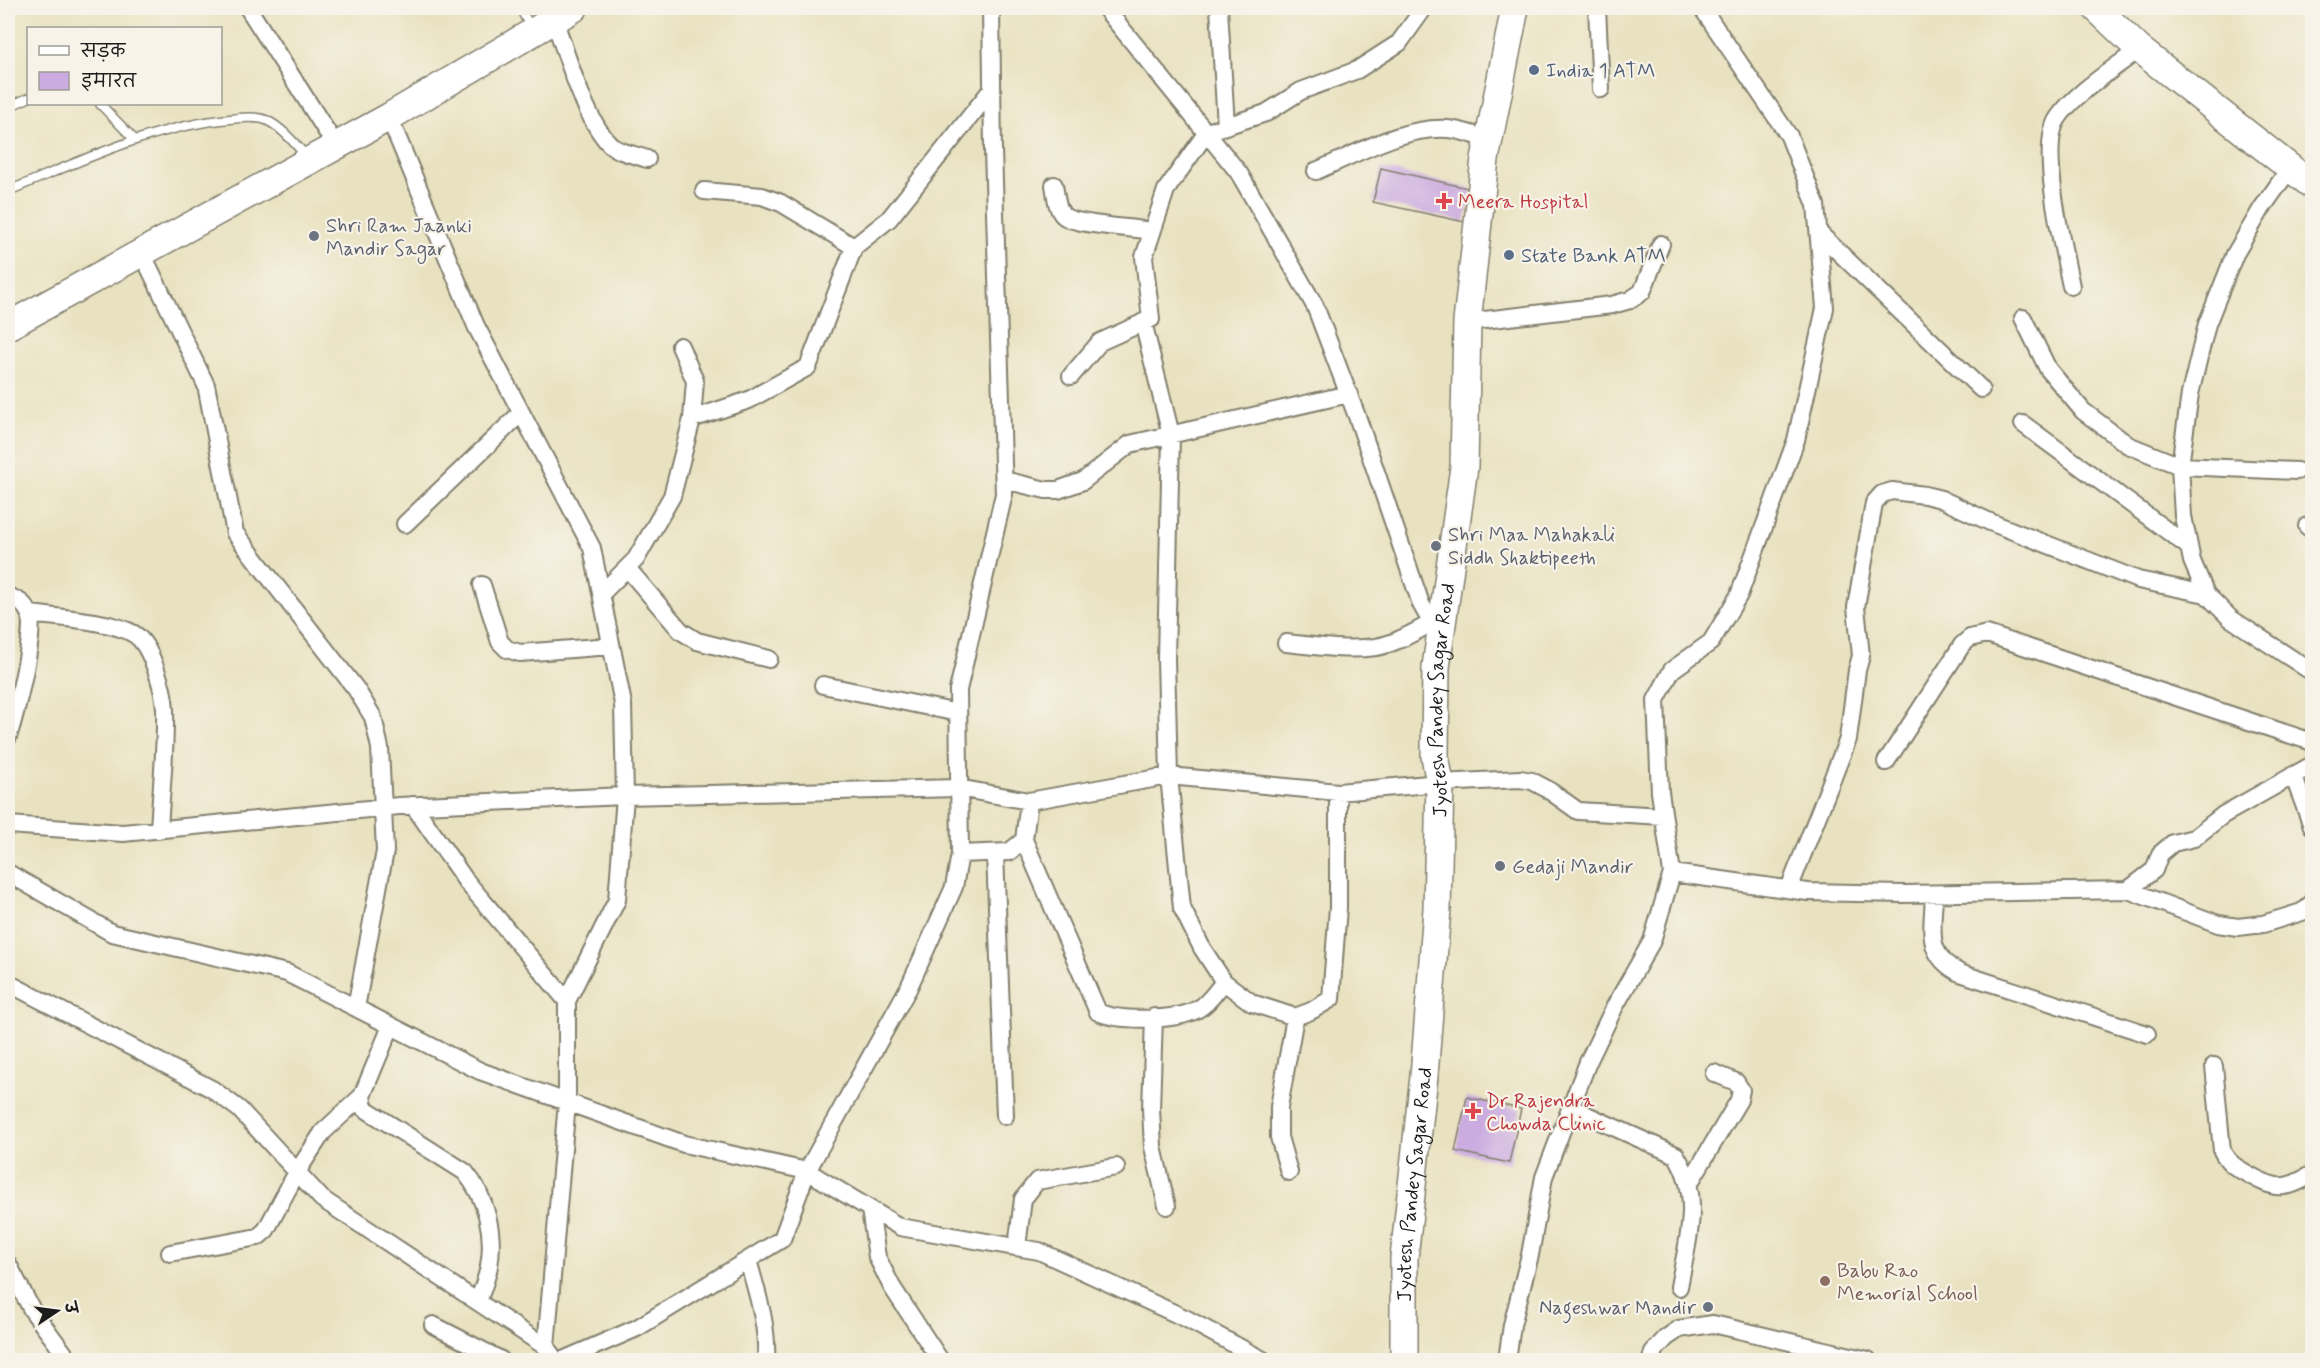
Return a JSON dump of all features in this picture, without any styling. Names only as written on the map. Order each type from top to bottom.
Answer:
[{"type":"main road","name":"Jyotesh Pandey Sagar Road","points":[[1404,1360],[1404,1258],[1424,1076],[1437,909],[1440,783],[1435,756],[1436,631],[1464,466],[1467,322],[1489,139],[1515,8]]},
{"type":"main road","points":[[2096,8],[2139,50],[2313,185]]},
{"type":"main road","points":[[8,326],[389,117],[554,20]]},
{"type":"street","points":[[248,8],[336,146]]},
{"type":"street","points":[[563,1360],[637,1328],[782,1239],[807,1171],[909,987],[954,887],[960,854],[958,690],[1004,494],[992,89],[992,8]]},
{"type":"street","points":[[1105,8],[1239,173],[1315,306],[1349,394],[1421,604],[1436,631],[1376,647],[1342,648],[1286,643]]},
{"type":"street","points":[[1219,8],[1226,126]]},
{"type":"street","points":[[1071,376],[1100,342],[1151,319],[1144,257],[1166,189],[1207,132],[1266,113],[1301,91],[1357,70],[1399,43],[1424,8]]},
{"type":"street","points":[[1597,8],[1601,89]]},
{"type":"street","points":[[1507,1360],[1512,1325],[1530,1255],[1544,1177],[1588,1062],[1615,1006],[1652,941],[1672,873],[1660,792],[1656,700],[1672,670],[1711,642],[1739,595],[1796,440],[1825,308],[1816,205],[1789,136],[1702,8]]},
{"type":"street","points":[[554,20],[585,101],[598,127],[613,147],[646,159]]},
{"type":"street","points":[[2071,286],[2058,228],[2051,177],[2052,136],[2057,119],[2077,98],[2139,50]]},
{"type":"street","points":[[692,419],[749,400],[808,367],[854,247],[889,219],[992,89]]},
{"type":"street","points":[[389,117],[476,326],[592,548],[623,704],[625,796],[617,900],[567,1001],[567,1102],[550,1354]]},
{"type":"street","points":[[1316,171],[1395,138],[1417,132],[1449,129],[1489,139]]},
{"type":"street","points":[[2290,168],[2262,208],[2235,254],[2207,324],[2190,394],[2180,466],[2183,516],[2189,547],[2192,561],[2206,594],[2230,618],[2313,672]]},
{"type":"street","points":[[1054,184],[1059,208],[1065,216],[1077,221],[1152,231]]},
{"type":"street","points":[[704,192],[762,196],[781,203],[854,247]]},
{"type":"street","points":[[1819,233],[1981,389]]},
{"type":"street","points":[[1467,322],[1612,305],[1630,300],[1642,292],[1660,244]]},
{"type":"street","points":[[142,253],[206,385],[236,533],[356,689],[373,717],[380,748],[385,851],[356,1008]]},
{"type":"street","points":[[2023,318],[2048,369],[2084,411],[2128,445],[2180,466],[2297,471]]},
{"type":"street","points":[[1143,322],[1171,435],[1166,659],[1169,777],[1182,908],[1202,948],[1224,982],[1252,1004],[1295,1017],[1331,999],[1338,908],[1338,792]]},
{"type":"street","points":[[601,594],[636,559],[672,496],[692,419],[695,381],[680,346]]},
{"type":"street","points":[[1004,480],[1046,490],[1058,490],[1083,481],[1130,444],[1349,394]]},
{"type":"street","points":[[405,524],[521,412]]},
{"type":"street","points":[[2023,424],[2189,547]]},
{"type":"street","points":[[1790,889],[1848,739],[1861,656],[1856,608],[1874,503],[1882,494],[1892,491],[1941,499],[1990,522],[2138,580],[2206,594]]},
{"type":"street","points":[[627,568],[681,631],[697,642],[769,659]]},
{"type":"street","points":[[482,585],[500,642],[507,649],[520,653],[611,646]]},
{"type":"street","points":[[8,596],[20,600],[30,614],[30,633],[16,712],[8,737]]},
{"type":"street","points":[[30,614],[119,627],[136,635],[143,643],[154,663],[165,708],[159,830]]},
{"type":"street","points":[[1886,762],[1962,645],[1970,638],[1987,634],[2313,742]]},
{"type":"street","points":[[823,685],[958,713]]},
{"type":"street","points":[[2128,890],[2154,870],[2160,854],[2174,843],[2194,838],[2223,815],[2313,765]]},
{"type":"street","points":[[2294,775],[2313,826]]},
{"type":"street","points":[[8,825],[123,833],[413,805],[625,796],[958,788],[1029,801],[1169,777],[1338,792],[1520,779],[1547,789],[1578,811],[1663,816]]},
{"type":"street","points":[[1029,801],[1024,840],[1098,1012],[1116,1017],[1183,1015],[1200,1009],[1224,982]]},
{"type":"street","points":[[413,805],[466,881],[567,1001]]},
{"type":"street","points":[[960,854],[1009,852],[1024,840]]},
{"type":"street","points":[[995,853],[1005,1116]]},
{"type":"street","points":[[8,873],[112,933],[287,973],[480,1071],[684,1144],[807,1171],[900,1227],[1040,1251],[1186,1319],[1263,1360]]},
{"type":"street","points":[[1672,873],[1808,892],[1934,894],[2128,890],[2218,924],[2238,927],[2263,924],[2302,912],[2313,903]]},
{"type":"street","points":[[1934,894],[1933,949],[1945,966],[1960,974],[2147,1034]]},
{"type":"street","points":[[8,983],[212,1089],[239,1108],[322,1199],[478,1302],[550,1354]]},
{"type":"street","points":[[1154,1017],[1151,1109],[1154,1147],[1167,1206]]},
{"type":"street","points":[[1289,1172],[1279,1137],[1279,1107],[1295,1017]]},
{"type":"street","points":[[170,1253],[258,1237],[266,1230],[297,1172],[323,1132],[362,1096],[391,1026]]},
{"type":"street","points":[[2214,1066],[2222,1151],[2227,1162],[2268,1186],[2292,1185],[2313,1174]]},
{"type":"street","points":[[1689,1184],[1739,1100],[1741,1090],[1736,1082],[1714,1073]]},
{"type":"street","points":[[362,1096],[364,1108],[465,1172],[476,1186],[485,1205],[491,1245],[489,1267],[478,1302]]},
{"type":"street","points":[[1571,1108],[1677,1155],[1689,1184],[1693,1208],[1679,1287]]},
{"type":"street","points":[[1017,1247],[1023,1199],[1037,1181],[1116,1167]]},
{"type":"street","points":[[870,1209],[877,1257],[892,1287],[940,1360]]},
{"type":"street","points":[[748,1260],[765,1322],[766,1360]]},
{"type":"street","points":[[8,1264],[32,1310],[69,1360]]},
{"type":"street","points":[[1651,1360],[1653,1352],[1666,1338],[1679,1329],[1713,1324],[1868,1360]]},
{"type":"street","points":[[433,1325],[501,1360]]},
{"type":"lane","points":[[520,8],[554,20]]},
{"type":"lane","points":[[8,107],[27,98]]},
{"type":"lane","points":[[101,105],[135,140]]},
{"type":"lane","points":[[8,191],[135,140],[202,122],[247,117],[264,119],[278,127],[311,160]]},
{"type":"building","points":[[1381,168],[1472,189],[1465,222],[1373,202]]},
{"type":"building","points":[[1467,1097],[1521,1109],[1509,1163],[1455,1151]]},
{"type":"place","name":"India 1 ATM","points":[[1534,70]]},
{"type":"place","name":"Meera Hospital","points":[[1444,201]]},
{"type":"place","name":"Shri Ram Jaanki Mandir Sagar","points":[[314,236]]},
{"type":"place","name":"State Bank ATM","points":[[1509,255]]},
{"type":"place","name":"Shri Maa Mahakali Siddh Shaktipeeth","points":[[1436,546]]},
{"type":"place","name":"Gedaji Mandir","points":[[1500,866]]},
{"type":"place","name":"Dr Rajendra Chowda Clinic","points":[[1473,1111]]},
{"type":"place","name":"Babu Rao Memorial School","points":[[1825,1281]]},
{"type":"place","name":"Nageshwar Mandir","points":[[1708,1307]]}]
